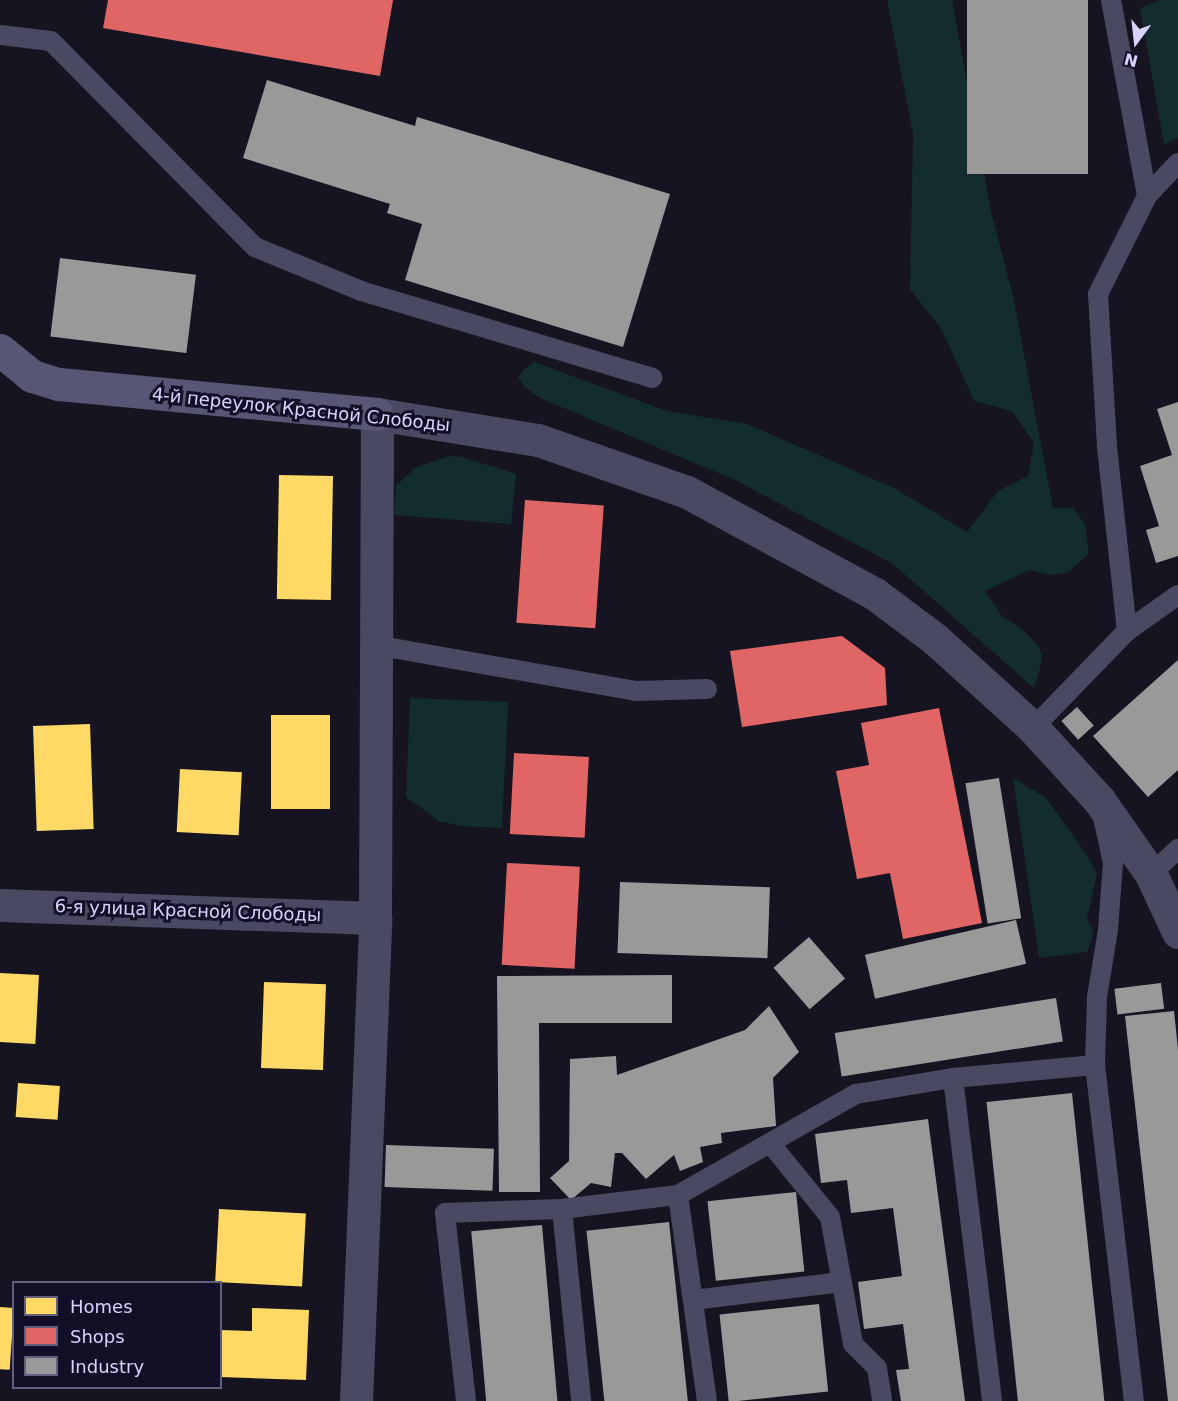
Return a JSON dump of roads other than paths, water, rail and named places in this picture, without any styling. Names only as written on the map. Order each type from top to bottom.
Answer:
[{"type":"street","name":"4-й переулок Красной Слободы","points":[[0,350],[32,376],[59,384],[377,414],[538,440],[687,492],[875,594],[935,639],[1032,728],[1099,800],[1151,874],[1178,932]]},
{"type":"street","points":[[356,1401],[375,918],[377,414]]},
{"type":"street","name":"6-я улица Красной Слободы","points":[[0,905],[375,918]]},
{"type":"lane","points":[[1111,0],[1147,196]]},
{"type":"lane","points":[[0,35],[51,41],[255,247],[361,291],[652,378]]},
{"type":"lane","points":[[1127,631],[1107,446],[1098,294],[1147,196],[1178,163]]},
{"type":"lane","points":[[1032,728],[1127,631],[1178,595]]},
{"type":"lane","points":[[375,645],[636,691],[707,688]]},
{"type":"lane","points":[[1099,800],[1113,863],[1108,930],[1097,996],[1095,1065],[1134,1401]]},
{"type":"lane","points":[[1151,874],[1178,849]]},
{"type":"lane","points":[[466,1401],[445,1213],[562,1209],[678,1194],[856,1094],[953,1078],[1095,1065]]},
{"type":"lane","points":[[953,1078],[992,1401]]},
{"type":"lane","points":[[770,1143],[830,1217],[853,1344],[877,1368],[882,1401]]},
{"type":"lane","points":[[678,1194],[707,1401]]},
{"type":"lane","points":[[562,1209],[581,1401]]},
{"type":"lane","points":[[693,1300],[842,1282]]}]
